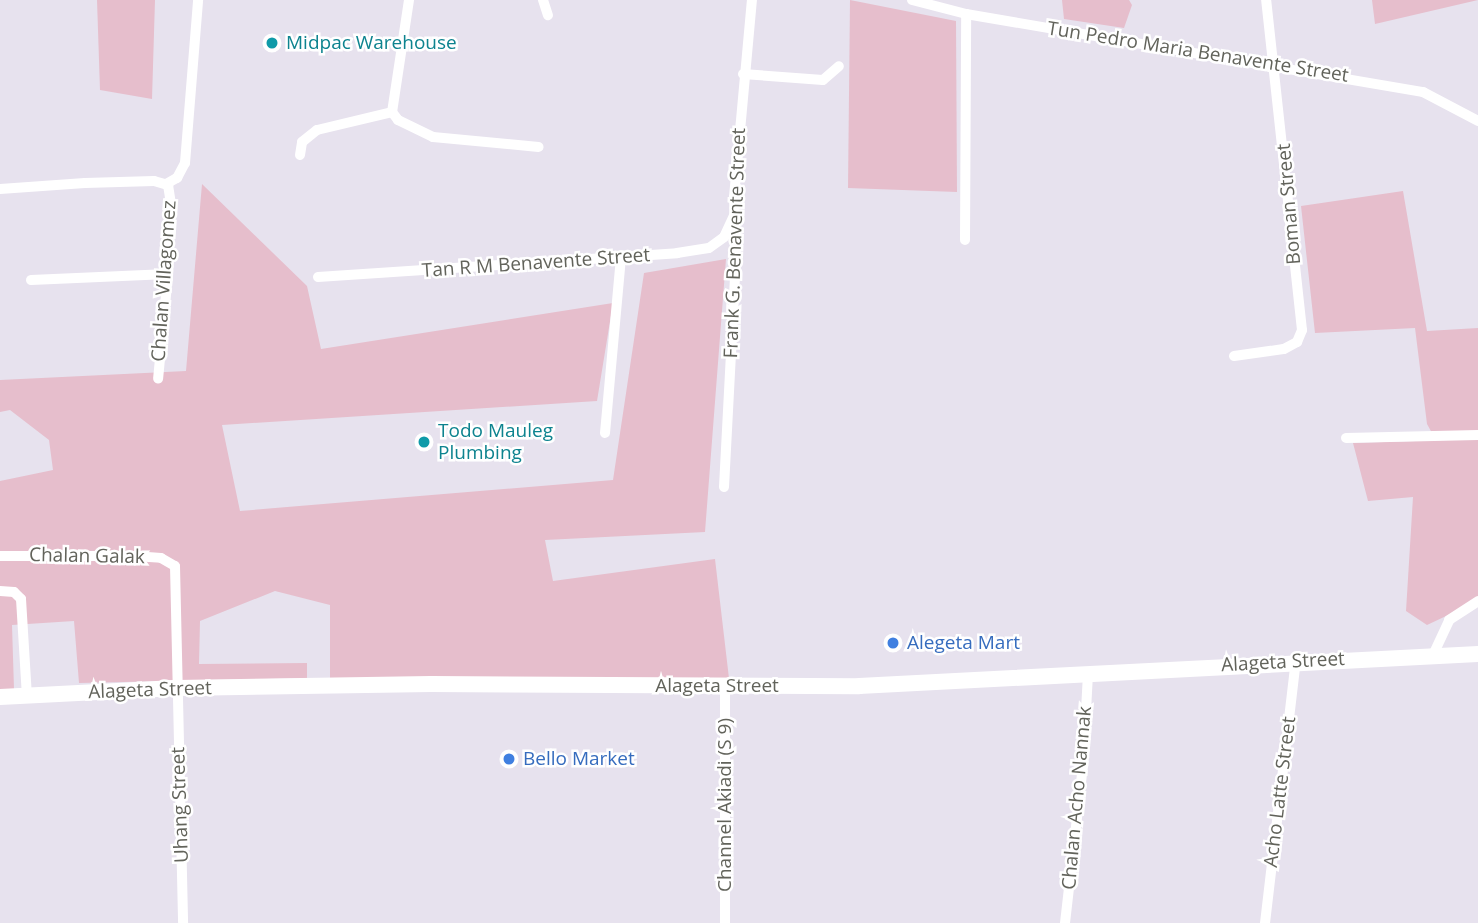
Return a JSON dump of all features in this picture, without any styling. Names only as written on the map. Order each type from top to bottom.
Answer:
[{"type":"main road","name":"Alageta Street","points":[[0,697],[176,688],[430,684],[725,687],[904,685],[1296,661],[1478,654]]},
{"type":"street","points":[[166,184],[177,178],[185,163],[198,0]]},
{"type":"street","points":[[392,112],[409,0]]},
{"type":"street","points":[[543,0],[548,15]]},
{"type":"street","name":"Frank G. Benavente Street","points":[[724,487],[743,74],[752,0]]},
{"type":"street","name":"Tun Pedro Maria Benavente Street","points":[[912,0],[966,14],[1423,92],[1478,121]]},
{"type":"street","name":"Boman Street","points":[[1234,356],[1284,349],[1297,342],[1302,330],[1276,65],[1266,0]]},
{"type":"street","points":[[965,240],[966,14]]},
{"type":"street","points":[[743,74],[823,80],[839,66]]},
{"type":"street","points":[[392,112],[408,128],[433,136],[539,147]]},
{"type":"street","points":[[300,155],[302,142],[317,130],[392,112]]},
{"type":"street","name":"Chalan Villagomez","points":[[0,189],[85,183],[166,184],[171,198],[168,274],[158,379]]},
{"type":"street","name":"Tan R M Benavente Street","points":[[318,277],[528,267],[709,248],[724,237],[736,214]]},
{"type":"street","points":[[605,433],[621,256]]},
{"type":"street","points":[[31,280],[168,274]]},
{"type":"street","points":[[1346,438],[1478,435]]},
{"type":"street","name":"Chalan Galak","points":[[0,556],[134,556],[172,562],[177,576],[176,688]]},
{"type":"street","points":[[0,591],[14,592],[21,599],[27,696]]},
{"type":"street","points":[[1433,655],[1449,620],[1478,601]]},
{"type":"street","name":"Acho Latte Street","points":[[1265,923],[1296,661]]},
{"type":"street","name":"Chalan Acho Nannak","points":[[1065,923],[1083,766],[1088,673]]},
{"type":"street","name":"Channel Akiadi (S 9)","points":[[725,687],[725,923]]},
{"type":"street","name":"Uhang Street","points":[[176,688],[183,923]]},
{"type":"shaded area","points":[[97,0],[155,0],[152,99],[100,90]]},
{"type":"shaded area","points":[[850,0],[956,21],[957,192],[848,188]]},
{"type":"shaded area","points":[[1062,0],[1129,0],[1132,5],[1124,28],[1064,19]]},
{"type":"shaded area","points":[[1372,0],[1478,0],[1375,24]]},
{"type":"shaded area","points":[[202,184],[307,286],[321,349],[613,303],[597,401],[222,425],[240,511],[613,480],[644,273],[726,259],[705,532],[545,540],[553,581],[715,559],[730,687],[330,683],[330,605],[275,591],[200,621],[199,664],[307,663],[307,678],[79,683],[74,621],[12,625],[14,689],[0,690],[0,481],[53,470],[49,440],[10,410],[0,412],[0,380],[186,371]]},
{"type":"shaded area","points":[[1403,191],[1427,331],[1478,328],[1478,431],[1432,433],[1427,424],[1415,328],[1315,333],[1301,206]]},
{"type":"shaded area","points":[[1478,439],[1478,601],[1427,625],[1406,611],[1413,497],[1368,501],[1353,443]]},
{"type":"place","name":"Midpac Warehouse","points":[[272,43]]},
{"type":"place","name":"Todo Mauleg Plumbing","points":[[424,442]]},
{"type":"place","name":"Alegeta Mart","points":[[893,643]]},
{"type":"place","name":"Bello Market","points":[[509,759]]}]
